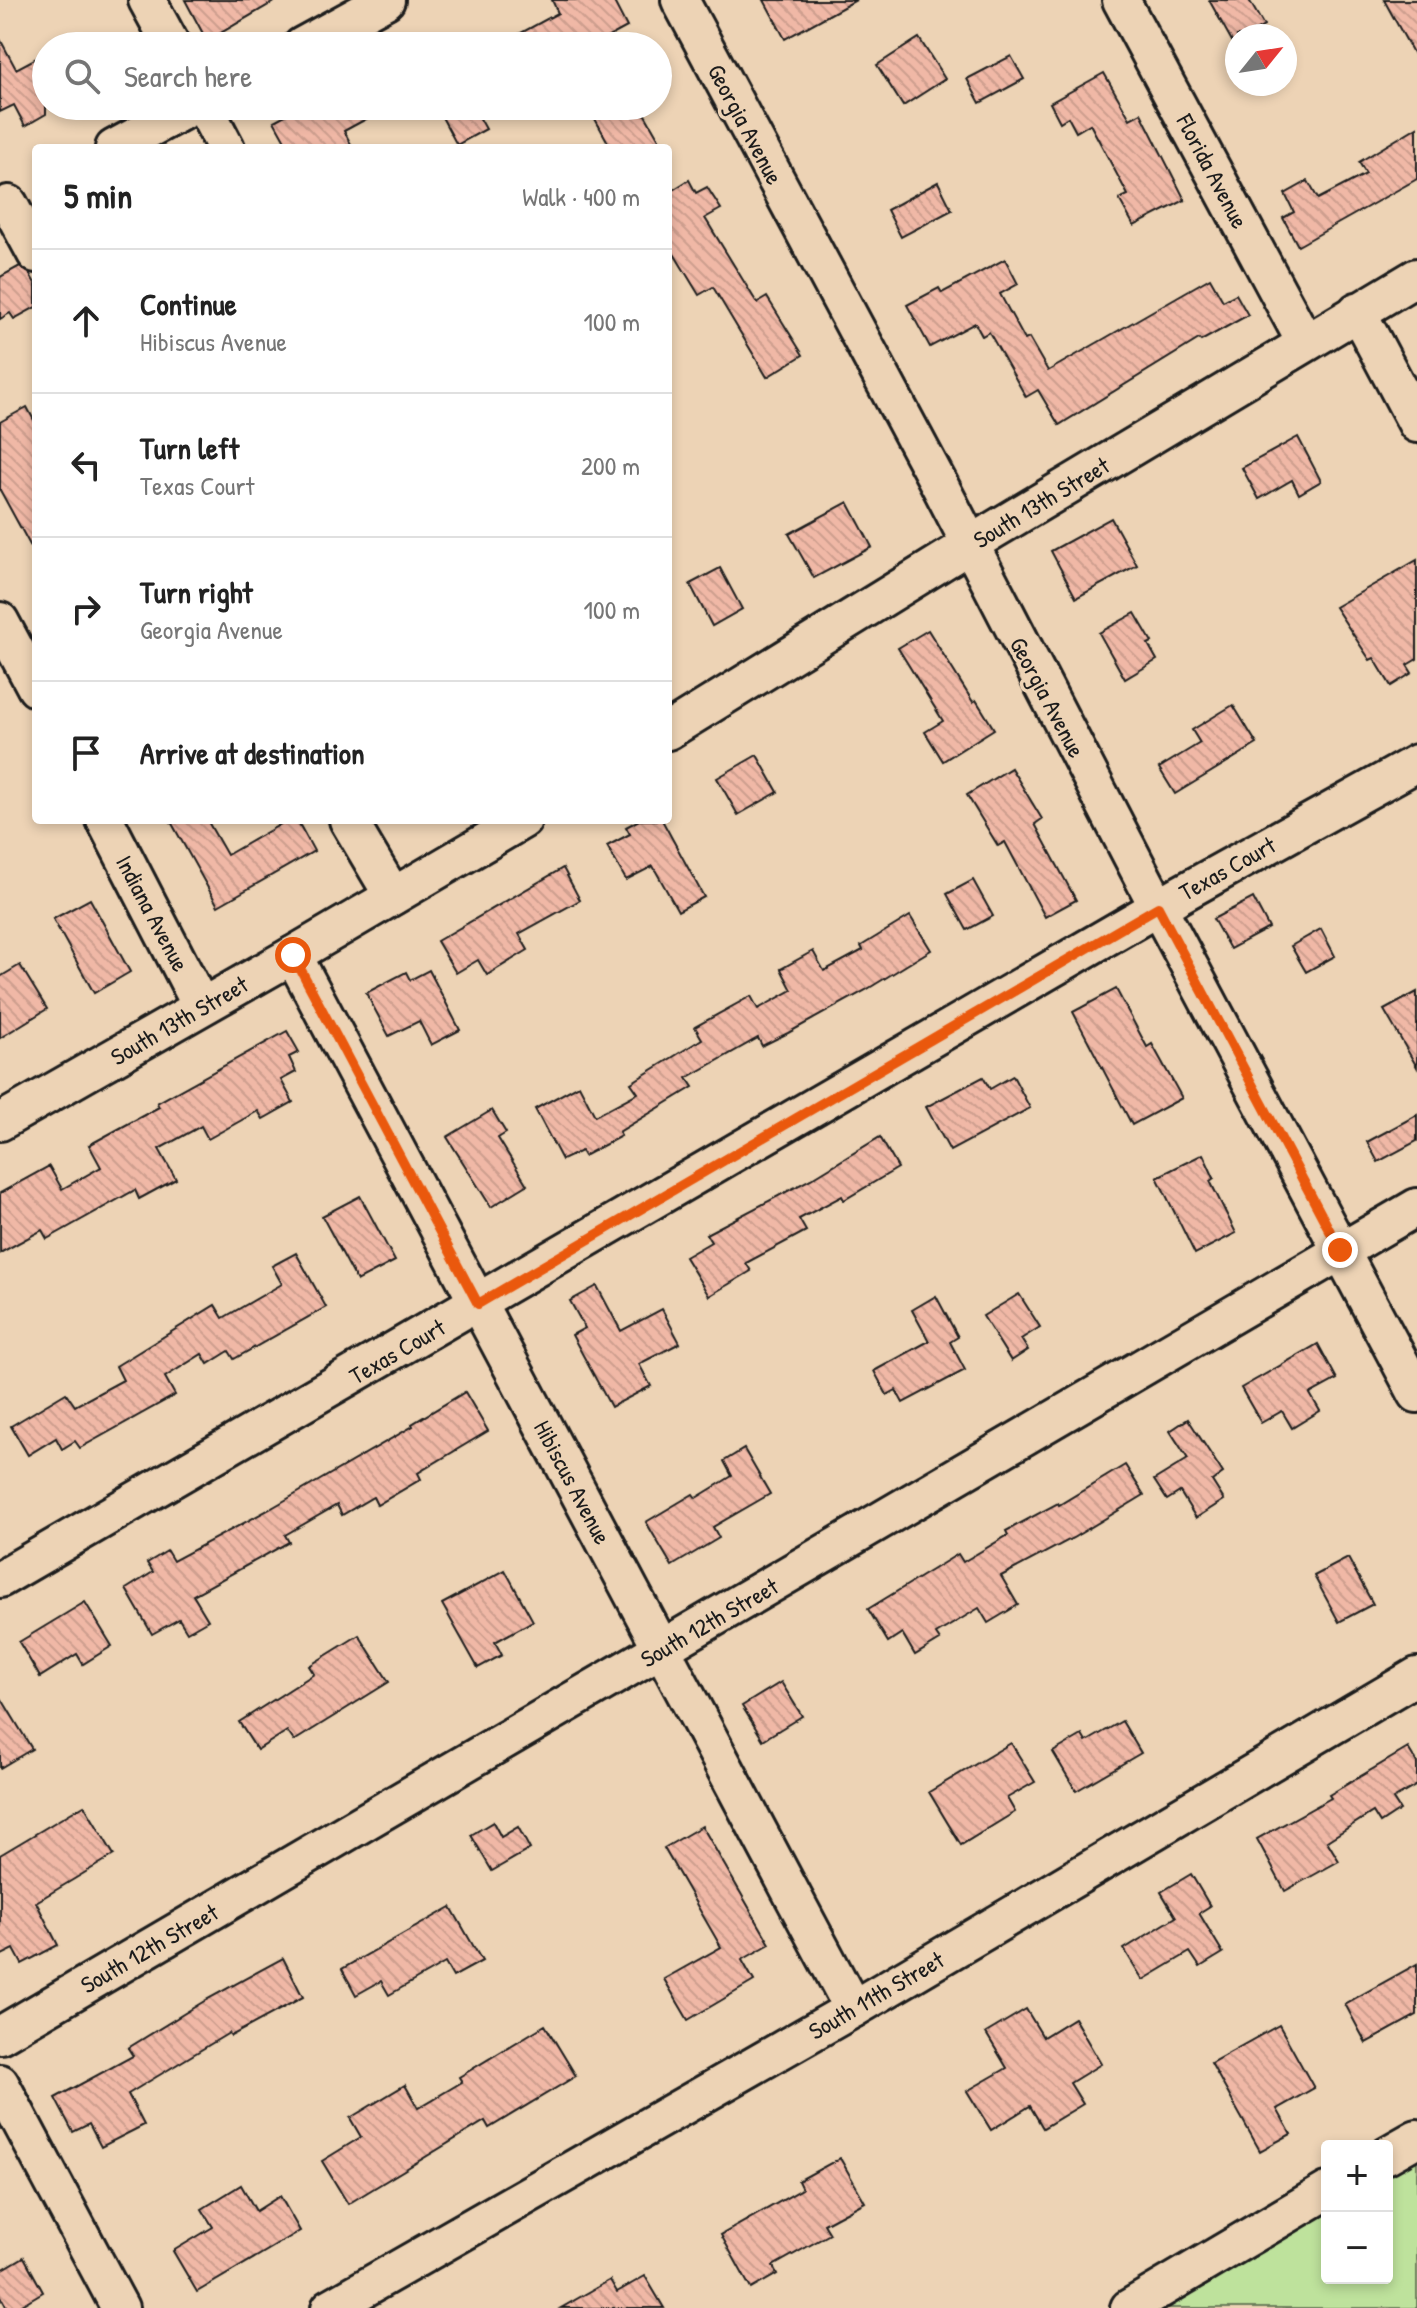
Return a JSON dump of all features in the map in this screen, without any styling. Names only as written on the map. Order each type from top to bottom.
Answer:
[{"type":"street","points":[[147,0],[164,32]]},
{"type":"street","points":[[328,32],[386,0]]},
{"type":"street","name":"Georgia Avenue","points":[[680,0],[1417,1394]]},
{"type":"street","name":"Florida Avenue","points":[[1121,0],[1305,342]]},
{"type":"street","points":[[121,144],[166,120]]},
{"type":"street","points":[[211,120],[224,144]]},
{"type":"street","points":[[15,201],[32,244]]},
{"type":"street","name":"South 13th Street","points":[[672,729],[970,545],[1417,277]]},
{"type":"street","points":[[1357,311],[1417,424]]},
{"type":"street","points":[[0,621],[32,681]]},
{"type":"street","name":"Texas Court","points":[[0,1579],[1158,907],[1417,763]]},
{"type":"street","name":"Indiana Avenue","points":[[107,824],[201,1006]]},
{"type":"street","points":[[350,824],[393,896]]},
{"type":"street","name":"South 13th Street","points":[[0,1122],[516,824]]},
{"type":"street","name":"Hibiscus Avenue","points":[[293,955],[853,2009]]},
{"type":"street","name":"South 12th Street","points":[[0,2035],[1417,1207]]},
{"type":"street","name":"South 11th Street","points":[[330,2308],[853,2009],[1417,1676]]},
{"type":"street","points":[[0,2083],[120,2308]]},
{"type":"street","points":[[1393,2152],[1417,2138]]},
{"type":"street","points":[[1129,2308],[1321,2195]]},
{"type":"green space","points":[[1417,2152],[1417,2308],[1152,2308],[1321,2209],[1321,2284],[1393,2284],[1393,2166]]},
{"type":"building","points":[[185,0],[277,0],[222,32],[202,32]]},
{"type":"building","points":[[552,0],[613,0],[627,27],[618,32],[523,32],[558,13]]},
{"type":"building","points":[[764,0],[856,0],[785,39]]},
{"type":"building","points":[[1209,0],[1249,0],[1263,24],[1225,24],[1225,29]]},
{"type":"building","points":[[1384,0],[1417,0],[1417,60]]},
{"type":"building","points":[[919,38],[945,79],[903,106],[877,65]]},
{"type":"building","points":[[0,39],[16,69],[32,60],[32,120],[36,120],[25,126],[14,105],[0,112]]},
{"type":"building","points":[[1011,56],[1024,79],[980,103],[967,79]]},
{"type":"building","points":[[1104,73],[1130,119],[1141,113],[1185,200],[1134,226],[1119,199],[1128,195],[1090,124],[1076,132],[1068,117],[1060,122],[1050,103]]},
{"type":"building","points":[[364,120],[344,131],[351,144],[287,144],[274,121]]},
{"type":"building","points":[[444,120],[481,120],[486,129],[456,144]]},
{"type":"building","points":[[596,120],[648,120],[662,144],[609,144]]},
{"type":"building","points":[[1417,127],[1417,179],[1298,246],[1283,218],[1294,212],[1285,194],[1308,181],[1318,199],[1366,174],[1359,162]]},
{"type":"building","points":[[689,180],[696,193],[707,187],[721,209],[705,218],[757,303],[767,297],[803,355],[767,377],[713,287],[699,295],[672,251],[672,191]]},
{"type":"building","points":[[938,182],[952,210],[901,237],[887,210]]},
{"type":"building","points":[[1005,259],[1018,284],[1000,294],[1025,340],[1029,338],[1048,371],[1210,278],[1223,301],[1236,294],[1248,315],[1201,341],[1199,339],[1059,425],[1038,390],[1026,397],[989,332],[982,336],[975,323],[930,347],[907,305],[939,288],[942,293]]},
{"type":"building","points":[[20,266],[29,273],[32,278],[32,309],[14,319],[10,313],[0,319],[0,277]]},
{"type":"building","points":[[27,407],[32,416],[32,549],[0,490],[0,422]]},
{"type":"building","points":[[1298,437],[1321,481],[1299,494],[1292,480],[1259,499],[1242,468]]},
{"type":"building","points":[[848,502],[872,547],[814,578],[789,534]]},
{"type":"building","points":[[1111,518],[1137,565],[1076,598],[1051,551]]},
{"type":"building","points":[[1417,560],[1417,659],[1407,665],[1412,673],[1391,686],[1335,607]]},
{"type":"building","points":[[720,568],[742,609],[712,626],[690,584]]},
{"type":"building","points":[[1135,613],[1152,642],[1148,644],[1157,660],[1125,679],[1099,633]]},
{"type":"building","points":[[928,630],[973,702],[976,700],[994,729],[943,761],[925,732],[943,721],[898,648]]},
{"type":"building","points":[[1233,705],[1257,744],[1175,794],[1159,768],[1200,743],[1192,730]]},
{"type":"building","points":[[757,755],[778,792],[738,815],[717,778]]},
{"type":"building","points":[[1011,768],[1042,819],[1035,824],[1076,900],[1045,917],[1005,842],[998,846],[967,795]]},
{"type":"building","points":[[172,824],[209,824],[227,855],[281,824],[299,824],[314,851],[218,906]]},
{"type":"building","points":[[632,824],[664,824],[704,897],[678,911],[653,866],[626,880],[607,846],[630,834],[626,827]]},
{"type":"building","points":[[563,868],[580,900],[519,934],[528,950],[487,975],[478,960],[456,973],[437,941]]},
{"type":"building","points":[[973,880],[993,916],[967,930],[947,894]]},
{"type":"building","points":[[1253,898],[1269,928],[1230,949],[1213,919]]},
{"type":"building","points":[[90,899],[130,972],[94,993],[53,919]]},
{"type":"building","points":[[910,916],[931,950],[788,1033],[762,1046],[758,1038],[687,1078],[693,1087],[619,1132],[621,1136],[584,1156],[581,1151],[562,1160],[535,1109],[579,1085],[595,1116],[638,1093],[631,1083],[702,1039],[695,1027],[751,996],[758,1009],[792,990],[781,969],[813,951],[824,971],[863,950],[861,946]]},
{"type":"building","points":[[1321,929],[1335,956],[1306,972],[1291,946]]},
{"type":"building","points":[[20,965],[47,1009],[0,1038],[0,977]]},
{"type":"building","points":[[429,970],[460,1030],[431,1045],[419,1021],[389,1036],[366,993],[406,972],[410,980]]},
{"type":"building","points":[[1116,989],[1147,1047],[1152,1044],[1182,1098],[1132,1125],[1073,1012]]},
{"type":"building","points":[[1417,992],[1417,1067],[1384,1010]]},
{"type":"building","points":[[287,1031],[299,1052],[289,1057],[296,1072],[281,1080],[293,1102],[263,1119],[258,1111],[208,1139],[201,1126],[159,1149],[176,1179],[139,1199],[135,1190],[47,1239],[42,1230],[0,1253],[0,1193],[49,1166],[62,1189],[101,1167],[89,1145],[159,1107],[157,1103]]},
{"type":"building","points":[[1013,1076],[1030,1108],[950,1151],[926,1107],[983,1077],[990,1089]]},
{"type":"building","points":[[492,1110],[506,1133],[498,1138],[527,1185],[491,1207],[447,1137]]},
{"type":"building","points":[[1417,1115],[1417,1141],[1378,1162],[1367,1142]]},
{"type":"building","points":[[880,1137],[898,1168],[844,1200],[842,1196],[799,1219],[806,1231],[746,1263],[751,1271],[709,1296],[685,1257],[711,1242],[706,1234],[811,1179]]},
{"type":"building","points":[[1203,1154],[1214,1178],[1210,1181],[1236,1233],[1195,1254],[1157,1177]]},
{"type":"building","points":[[360,1196],[395,1261],[357,1281],[322,1216]]},
{"type":"building","points":[[296,1253],[326,1307],[234,1359],[229,1351],[208,1364],[202,1354],[165,1377],[175,1395],[80,1448],[75,1441],[62,1449],[56,1438],[28,1455],[11,1426],[66,1393],[75,1406],[123,1380],[116,1366],[215,1305],[223,1318],[282,1284],[272,1266]]},
{"type":"building","points":[[597,1286],[621,1331],[662,1309],[680,1343],[639,1364],[651,1386],[611,1407],[572,1335],[585,1328],[570,1301]]},
{"type":"building","points":[[1019,1294],[1040,1327],[1021,1339],[1028,1350],[1011,1361],[983,1316]]},
{"type":"building","points":[[936,1296],[958,1337],[950,1342],[965,1370],[903,1403],[896,1390],[887,1395],[874,1371],[929,1341],[912,1310]]},
{"type":"building","points":[[1318,1344],[1337,1379],[1310,1394],[1320,1411],[1292,1428],[1282,1411],[1261,1423],[1241,1388]]},
{"type":"building","points":[[465,1392],[488,1431],[418,1473],[421,1479],[377,1505],[373,1497],[342,1515],[337,1505],[285,1535],[289,1542],[193,1595],[208,1620],[187,1632],[179,1619],[152,1634],[126,1589],[153,1572],[147,1563],[167,1551],[173,1561],[270,1509],[413,1426]]},
{"type":"building","points":[[1188,1419],[1223,1473],[1212,1481],[1224,1500],[1196,1518],[1180,1492],[1167,1500],[1154,1480],[1188,1459],[1170,1431]]},
{"type":"building","points":[[744,1449],[770,1494],[713,1527],[719,1538],[672,1566],[646,1522],[693,1494],[696,1498],[732,1476],[724,1461]]},
{"type":"building","points":[[1125,1465],[1144,1495],[1073,1538],[1001,1576],[1018,1605],[988,1623],[979,1608],[936,1634],[940,1640],[915,1655],[902,1633],[888,1642],[868,1609],[958,1554],[963,1562],[1008,1535],[1006,1531],[1059,1505]]},
{"type":"building","points":[[1348,1558],[1373,1604],[1339,1622],[1314,1576]]},
{"type":"building","points":[[505,1570],[533,1621],[495,1642],[502,1655],[478,1668],[442,1604]]},
{"type":"building","points":[[85,1602],[112,1646],[83,1664],[77,1654],[40,1677],[19,1642]]},
{"type":"building","points":[[359,1635],[389,1682],[294,1741],[287,1731],[257,1750],[239,1722],[314,1674],[309,1666]]},
{"type":"building","points":[[781,1682],[802,1716],[763,1740],[742,1706]]},
{"type":"building","points":[[0,1696],[32,1749],[0,1768]]},
{"type":"building","points":[[1122,1721],[1141,1753],[1076,1791],[1053,1752],[1082,1735],[1086,1742]]},
{"type":"building","points":[[1011,1743],[1035,1782],[1007,1798],[1015,1812],[961,1845],[929,1792]]},
{"type":"building","points":[[1408,1748],[1417,1763],[1417,1785],[1393,1799],[1400,1810],[1380,1823],[1373,1812],[1327,1841],[1339,1861],[1285,1891],[1257,1839],[1331,1798],[1329,1795]]},
{"type":"building","points":[[84,1805],[114,1855],[36,1902],[58,1945],[22,1964],[14,1949],[0,1956],[0,1855]]},
{"type":"building","points":[[493,1822],[501,1837],[518,1827],[530,1849],[492,1871],[471,1835]]},
{"type":"building","points":[[702,1826],[770,1944],[742,1960],[754,1981],[688,2020],[664,1979],[721,1947],[664,1848]]},
{"type":"building","points":[[1191,1874],[1210,1906],[1199,1913],[1223,1953],[1200,1967],[1190,1952],[1143,1980],[1124,1949],[1176,1917],[1161,1892]]},
{"type":"building","points":[[451,1907],[482,1961],[453,1977],[445,1963],[389,1995],[381,1981],[356,1995],[342,1969]]},
{"type":"building","points":[[283,1958],[303,1997],[231,2036],[229,2033],[128,2094],[144,2125],[101,2147],[89,2124],[73,2132],[55,2098],[133,2056],[128,2048]]},
{"type":"building","points":[[1417,1964],[1417,2015],[1366,2043],[1345,2004]]},
{"type":"building","points":[[1026,2009],[1043,2037],[1074,2018],[1101,2064],[1070,2083],[1083,2104],[1043,2128],[1030,2106],[991,2130],[967,2091],[1007,2068],[986,2033]]},
{"type":"building","points":[[545,2025],[576,2076],[489,2128],[485,2121],[348,2204],[322,2161],[361,2137],[350,2118],[405,2085],[418,2108],[462,2082],[459,2077]]},
{"type":"building","points":[[1279,2025],[1314,2088],[1277,2109],[1291,2134],[1260,2151],[1211,2063]]},
{"type":"building","points":[[840,2158],[865,2202],[824,2224],[830,2234],[773,2266],[777,2274],[751,2289],[721,2235],[802,2189],[798,2181]]},
{"type":"building","points":[[241,2185],[256,2211],[280,2196],[300,2231],[197,2292],[173,2251],[213,2227],[202,2209]]},
{"type":"building","points":[[24,2257],[43,2292],[16,2308],[7,2308],[0,2295],[0,2271]]},
{"type":"building","points":[[645,2276],[664,2308],[561,2308],[610,2280],[617,2292]]},
{"type":"route","points":[[293,955],[478,1304],[1158,907],[1340,1250]]}]
